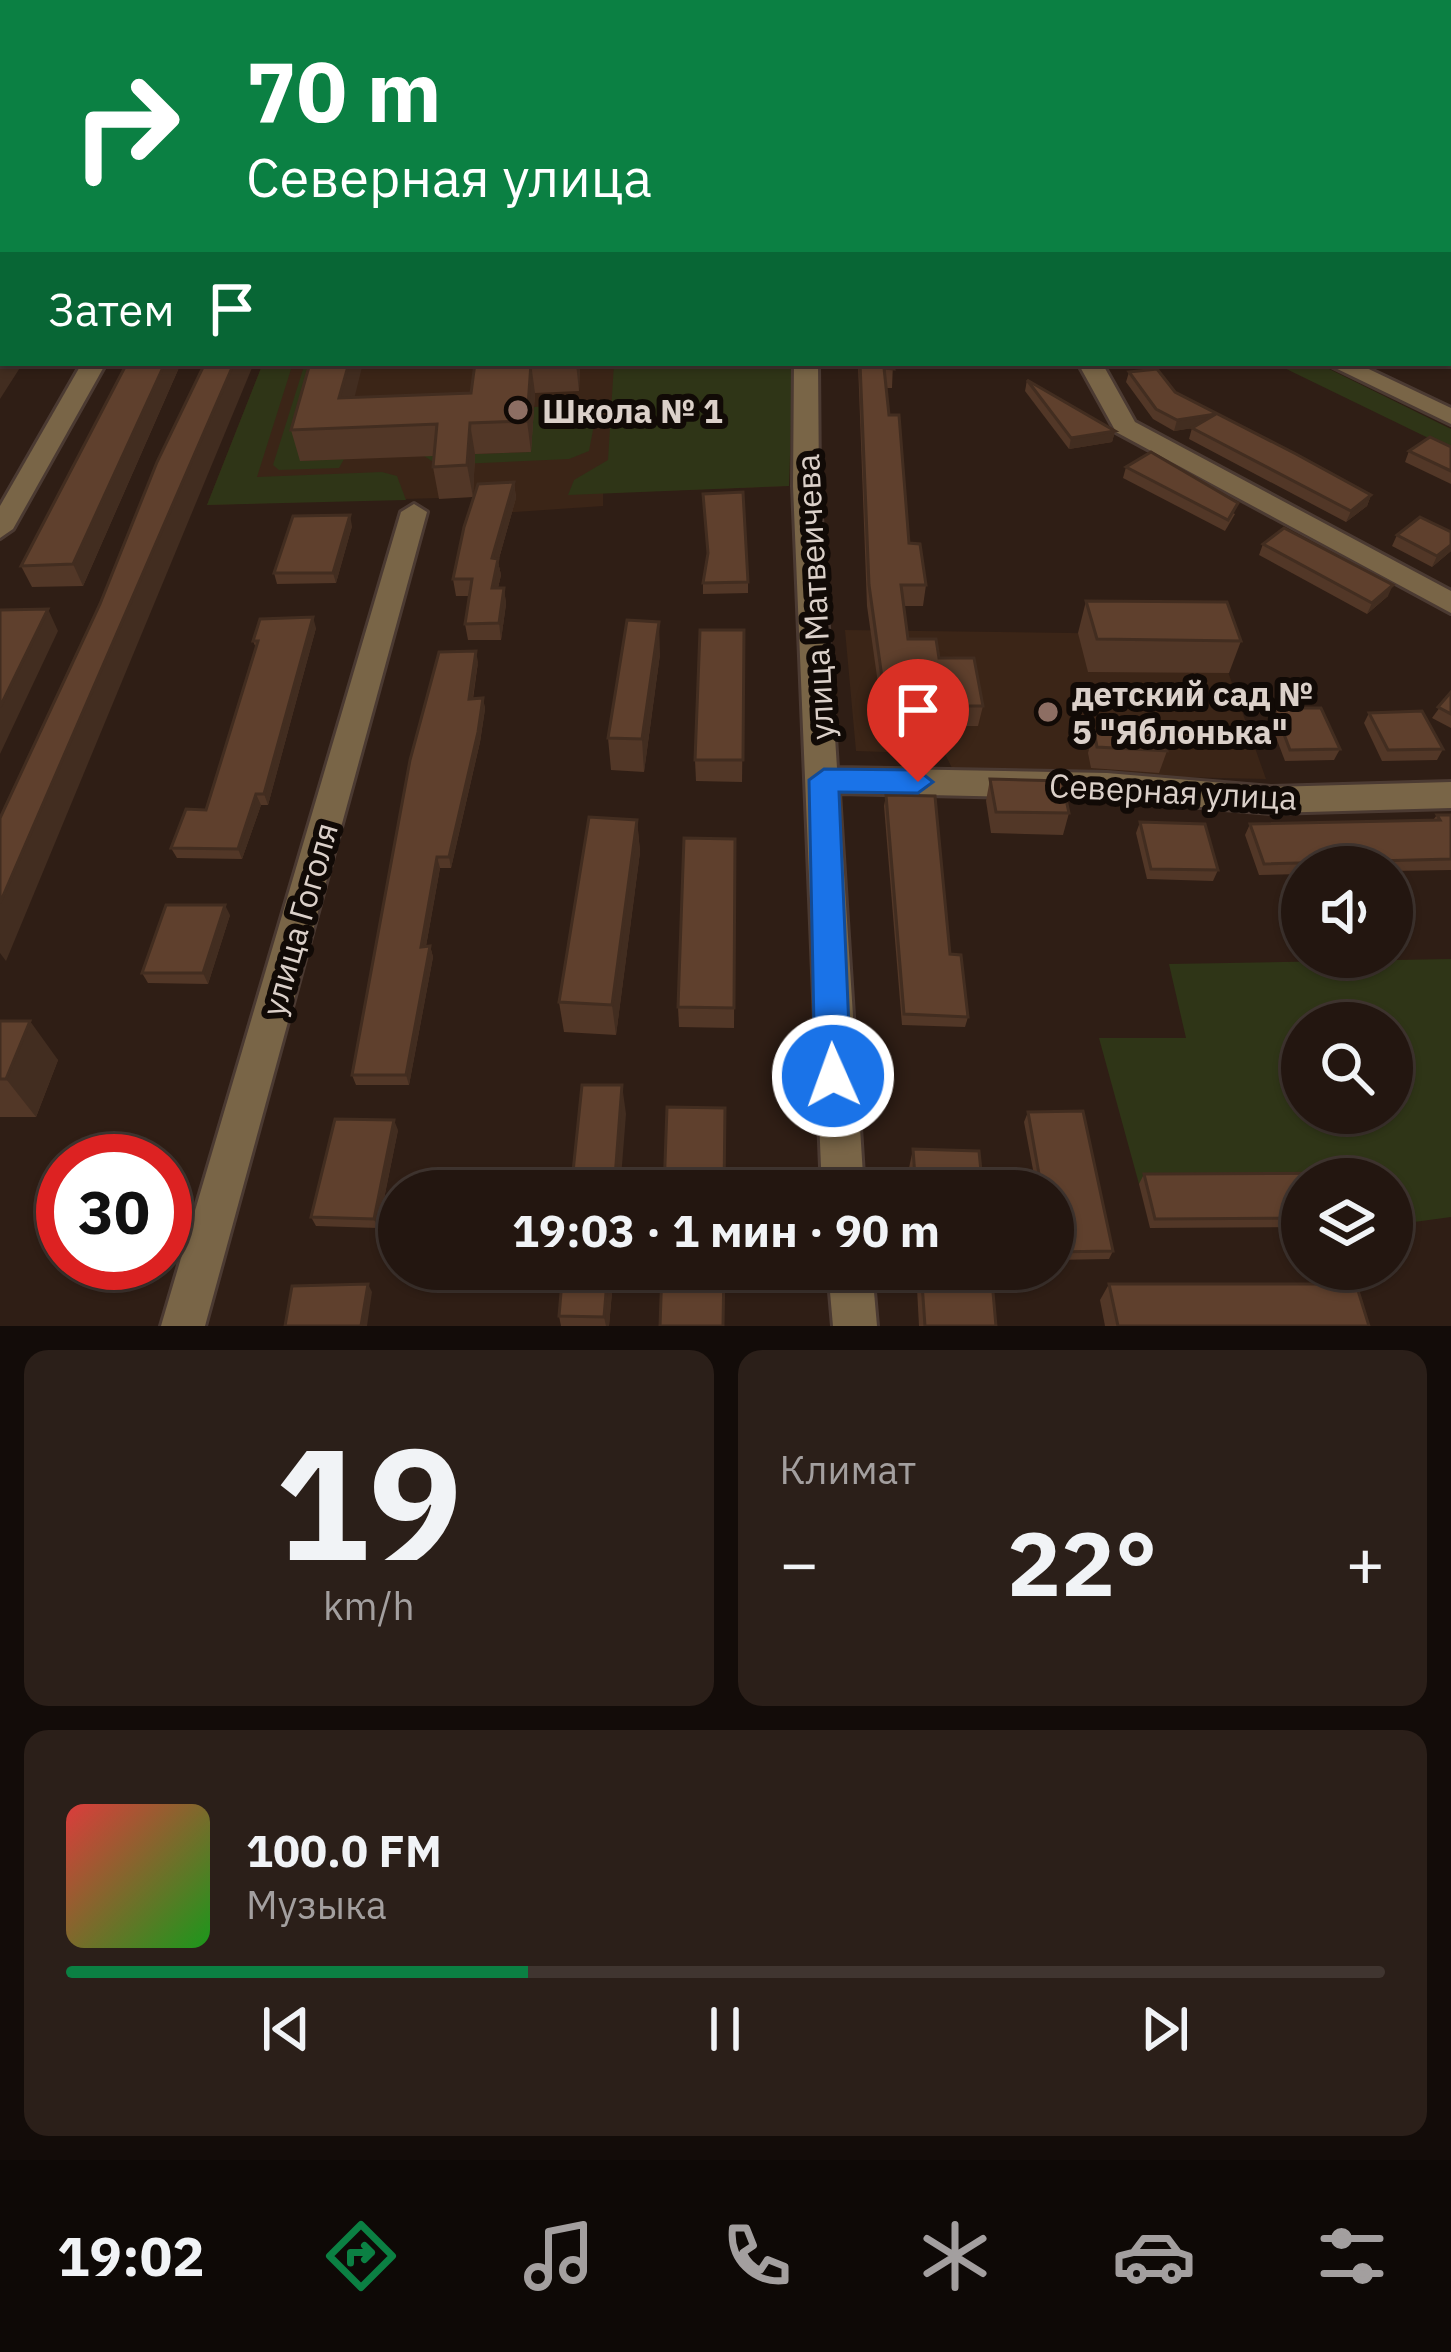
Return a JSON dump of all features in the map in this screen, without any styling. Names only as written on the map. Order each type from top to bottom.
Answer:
[{"type":"street","points":[[0,529],[92,366]]},
{"type":"street","name":"улица Матвеичева","points":[[806,366],[806,486],[841,1170]]},
{"type":"street","points":[[1092,366],[1125,428],[1451,603]]},
{"type":"street","points":[[1343,366],[1451,417]]},
{"type":"street","name":"улица Гоголя","points":[[184,1326],[415,512]]},
{"type":"street","name":"Северная улица","points":[[824,780],[1107,786],[1271,800],[1451,795]]},
{"type":"street","points":[[852,1290],[855,1326]]},
{"type":"shaded area","name":"Школа № 1","points":[[262,366],[793,366],[789,486],[603,493],[603,506],[500,513],[500,499],[473,497],[207,505]]},
{"type":"shaded area","name":"детский сад № 5 \"Яблонька\"","points":[[845,630],[1215,635],[1266,779],[954,772],[945,754],[856,751]]},
{"type":"green space","points":[[262,366],[292,366],[257,477],[382,472],[397,476],[406,500],[207,505]]},
{"type":"green space","points":[[304,366],[325,366],[301,461],[344,459],[339,468],[279,470],[273,465]]},
{"type":"green space","points":[[614,366],[793,366],[789,486],[568,495],[574,480],[608,460]]},
{"type":"green space","points":[[1280,366],[1323,366],[1451,429],[1451,449]]},
{"type":"green space","points":[[598,404],[589,451],[569,459],[438,465],[424,456],[530,452],[519,424],[534,407]]},
{"type":"green space","points":[[1451,959],[1451,1217],[1413,1222],[1413,1158],[1281,1158],[1281,1181],[1139,1184],[1099,1038],[1186,1038],[1169,964],[1281,962],[1281,978],[1413,978],[1413,960]]},
{"type":"building","points":[[125,366],[164,366],[73,564],[21,566]]},
{"type":"building","points":[[204,366],[233,366],[0,903],[0,818],[100,604],[157,462]]},
{"type":"building","points":[[309,366],[348,366],[339,398],[471,393],[475,366],[531,366],[527,421],[470,423],[467,465],[433,467],[437,424],[291,430]]},
{"type":"building","points":[[860,366],[894,366],[884,368],[889,415],[899,415],[909,543],[920,544],[926,585],[901,585],[908,639],[936,639],[939,658],[974,658],[983,706],[886,706],[869,585]]},
{"type":"building","points":[[1157,369],[1175,392],[1371,495],[1351,511],[1192,428],[1216,414],[1177,420],[1156,409],[1129,372]]},
{"type":"building","points":[[1027,380],[1115,431],[1071,438]]},
{"type":"building","points":[[1430,437],[1451,447],[1451,471],[1409,451]]},
{"type":"building","points":[[1151,452],[1238,503],[1228,520],[1126,467]]},
{"type":"building","points":[[514,482],[492,558],[498,559],[492,588],[504,588],[499,623],[465,624],[472,579],[453,579],[478,484]]},
{"type":"building","points":[[743,492],[748,582],[703,583],[708,553],[703,494]]},
{"type":"building","points":[[350,515],[333,573],[274,573],[293,516]]},
{"type":"building","points":[[1420,517],[1451,532],[1451,545],[1437,556],[1397,535]]},
{"type":"building","points":[[1284,528],[1393,585],[1372,603],[1263,544]]},
{"type":"building","points":[[1086,601],[1227,602],[1241,641],[1097,639]]},
{"type":"building","points":[[48,609],[0,707],[0,610]]},
{"type":"building","points":[[313,617],[264,794],[256,794],[238,849],[171,848],[186,809],[206,810],[258,641],[253,641],[260,619]]},
{"type":"building","points":[[627,620],[659,622],[642,739],[608,738]]},
{"type":"building","points":[[700,630],[744,630],[743,760],[695,760]]},
{"type":"building","points":[[476,651],[469,699],[483,698],[478,732],[449,857],[437,857],[421,947],[430,946],[406,1075],[352,1075],[410,760],[439,652]]},
{"type":"building","points":[[1451,692],[1451,714],[1438,707]]},
{"type":"building","points":[[1274,708],[1321,708],[1340,749],[1290,750]]},
{"type":"building","points":[[1422,711],[1443,749],[1388,750],[1369,713]]},
{"type":"building","points":[[1094,731],[1161,732],[1167,751],[1097,747]]},
{"type":"building","points":[[990,779],[1062,781],[1069,813],[996,812]]},
{"type":"building","points":[[886,795],[935,796],[950,954],[961,955],[968,1017],[904,1014]]},
{"type":"building","points":[[1437,815],[1451,815],[1451,859],[1413,860],[1413,846],[1281,846],[1281,864],[1264,864],[1250,824],[1440,820]]},
{"type":"building","points":[[589,817],[637,820],[612,1005],[559,1002]]},
{"type":"building","points":[[1140,822],[1205,824],[1218,870],[1151,869]]},
{"type":"building","points":[[684,838],[735,839],[734,1008],[678,1007]]},
{"type":"building","points":[[166,905],[225,905],[203,973],[142,973]]},
{"type":"building","points":[[0,1021],[30,1021],[6,1079],[0,1079]]},
{"type":"building","points":[[582,1085],[622,1085],[616,1170],[573,1170]]},
{"type":"building","points":[[667,1107],[725,1108],[724,1170],[665,1170]]},
{"type":"building","points":[[1083,1111],[1113,1251],[1074,1252],[1074,1170],[1038,1170],[1028,1112]]},
{"type":"building","points":[[335,1119],[394,1120],[384,1170],[378,1170],[374,1219],[311,1217]]},
{"type":"building","points":[[913,1149],[979,1151],[981,1170],[914,1170]]},
{"type":"building","points":[[1281,1173],[1281,1218],[1155,1219],[1144,1174]]},
{"type":"building","points":[[368,1284],[361,1326],[285,1326],[292,1286]]},
{"type":"building","points":[[1109,1284],[1281,1284],[1281,1290],[1358,1290],[1369,1326],[1118,1326]]},
{"type":"building","points":[[561,1290],[606,1290],[604,1317],[559,1316]]},
{"type":"building","points":[[661,1290],[724,1290],[723,1326],[660,1326]]},
{"type":"building","points":[[922,1290],[993,1290],[996,1326],[925,1326]]},
{"type":"place","name":"Школа № 1","points":[[518,410]]},
{"type":"place","name":"детский сад № 5 \"Яблонька\"","points":[[1048,712]]},
{"type":"route","points":[[833,1076],[824,780],[918,782]]}]
